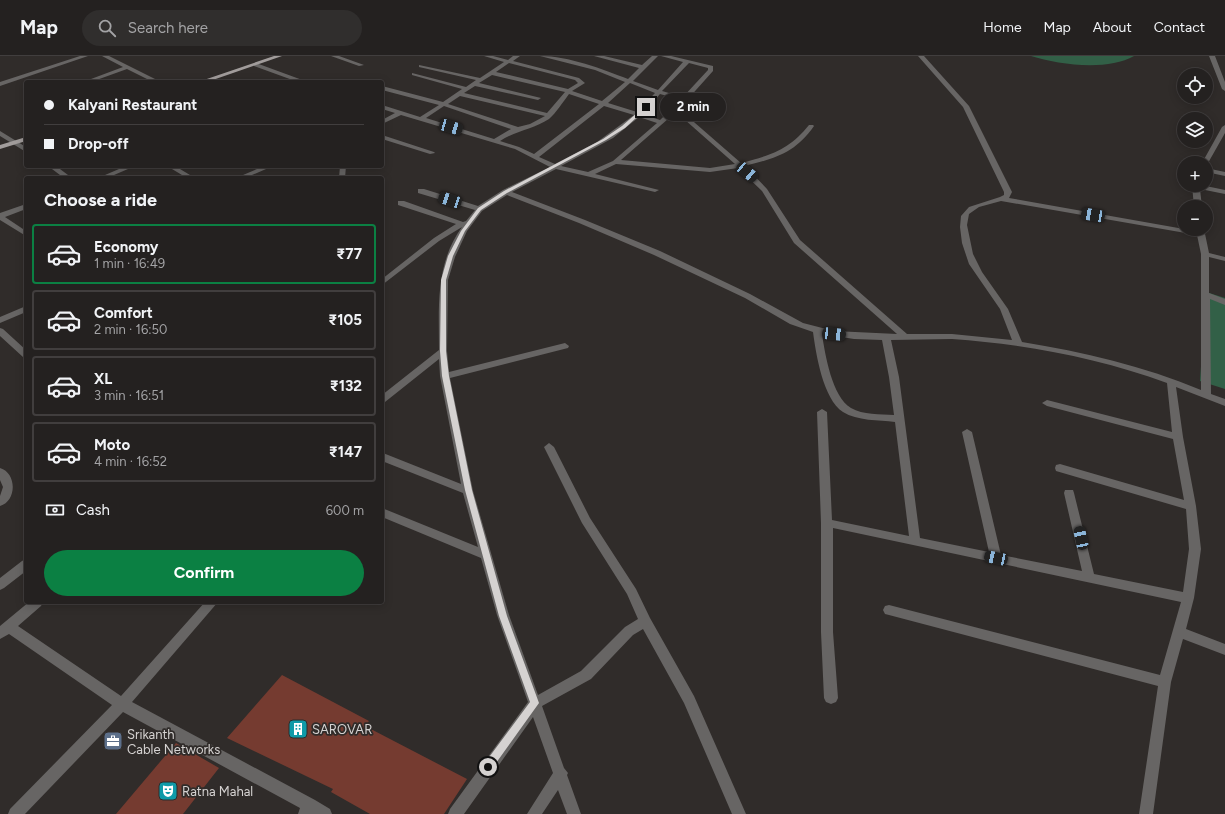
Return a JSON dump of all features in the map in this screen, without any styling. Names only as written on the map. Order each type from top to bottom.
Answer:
[{"type":"main road","points":[[208,80],[279,56]]},
{"type":"main road","points":[[0,147],[24,140]]},
{"type":"street","points":[[0,84],[85,56]]},
{"type":"street","points":[[105,56],[154,80]]},
{"type":"street","points":[[334,56],[361,65]]},
{"type":"street","points":[[486,56],[582,82],[569,91],[559,101],[549,115],[532,125],[517,129],[496,140]]},
{"type":"street","points":[[421,119],[517,56]]},
{"type":"street","points":[[543,56],[597,69],[658,92],[684,99]]},
{"type":"street","points":[[597,56],[642,66]]},
{"type":"street","points":[[536,156],[604,103],[630,81],[642,66],[655,56]]},
{"type":"street","points":[[588,175],[615,162],[676,108],[711,70],[711,67],[678,57],[664,56]]},
{"type":"street","points":[[921,56],[962,101],[975,122],[1008,192],[1007,196],[1002,199],[979,204],[967,212],[963,221],[964,241],[973,266],[1004,309],[1018,343]]},
{"type":"street","points":[[1212,56],[1225,89]]},
{"type":"street","points":[[384,281],[441,237],[465,223],[479,209],[506,192],[605,139],[638,115],[677,70],[688,61]]},
{"type":"street","points":[[256,65],[297,80]]},
{"type":"street","points":[[421,66],[480,80]]},
{"type":"street","points":[[92,80],[128,67]]},
{"type":"street","points":[[1218,72],[1225,74]]},
{"type":"street","points":[[491,73],[569,91],[661,122]]},
{"type":"street","points":[[414,74],[467,89]]},
{"type":"street","points":[[475,84],[538,98]]},
{"type":"street","points":[[384,89],[443,104],[517,129]]},
{"type":"street","points":[[459,94],[549,115]]},
{"type":"street","points":[[384,108],[496,140],[536,156],[555,167],[655,190]]},
{"type":"street","points":[[676,108],[765,190],[797,241],[905,337]]},
{"type":"street","points":[[384,121],[400,113]]},
{"type":"street","points":[[615,162],[717,171],[781,153],[800,140],[812,126]]},
{"type":"street","points":[[1209,156],[1225,126]]},
{"type":"street","points":[[0,133],[24,149]]},
{"type":"street","points":[[384,138],[432,153]]},
{"type":"street","points":[[54,168],[66,176]]},
{"type":"street","points":[[106,176],[127,168]]},
{"type":"street","points":[[174,168],[188,176]]},
{"type":"street","points":[[244,176],[265,168]]},
{"type":"street","points":[[1213,171],[1225,174]]},
{"type":"street","points":[[1213,190],[1225,192]]},
{"type":"street","points":[[421,191],[479,209]]},
{"type":"street","points":[[506,192],[646,248],[761,303],[787,320],[816,331],[866,337],[968,338],[1049,348],[1097,359],[1171,381],[1225,403]]},
{"type":"street","points":[[1002,199],[1177,227]]},
{"type":"street","points":[[401,203],[465,223]]},
{"type":"street","points":[[0,216],[24,207]]},
{"type":"street","points":[[0,216],[24,233]]},
{"type":"street","points":[[465,223],[451,256],[444,280],[443,351],[446,376],[468,490],[503,616],[574,814]]},
{"type":"street","points":[[1201,236],[1205,254],[1206,396]]},
{"type":"street","points":[[1205,254],[1225,259]]},
{"type":"street","points":[[1206,295],[1225,302]]},
{"type":"street","points":[[0,320],[24,310]]},
{"type":"street","points":[[0,331],[24,353]]},
{"type":"street","points":[[816,331],[819,351],[839,403],[845,409],[855,412],[899,419]]},
{"type":"street","points":[[886,337],[894,377],[915,542]]},
{"type":"street","points":[[446,376],[565,346]]},
{"type":"street","points":[[384,398],[443,351]]},
{"type":"street","points":[[1146,814],[1165,682],[1188,598],[1194,549],[1191,506],[1178,437],[1171,381]]},
{"type":"street","points":[[1047,403],[1178,437]]},
{"type":"street","points":[[822,412],[827,524],[827,632],[831,698]]},
{"type":"street","points":[[968,432],[996,558]]},
{"type":"street","points":[[549,447],[586,520],[632,592],[645,621],[689,700],[739,814]]},
{"type":"street","points":[[384,457],[468,490]]},
{"type":"street","points":[[1060,468],[1191,506]]},
{"type":"street","points":[[0,472],[7,481],[9,487],[7,494],[0,502]]},
{"type":"street","points":[[1069,492],[1089,578]]},
{"type":"street","points":[[384,513],[486,555]]},
{"type":"street","points":[[827,524],[1188,598]]},
{"type":"street","points":[[0,585],[24,566]]},
{"type":"street","points":[[35,604],[4,630],[122,704],[308,810],[325,814]]},
{"type":"street","points":[[15,814],[122,704],[210,604]]},
{"type":"street","points":[[889,610],[1165,682]]},
{"type":"street","points":[[455,814],[535,703],[586,675],[629,631],[645,621]]},
{"type":"street","points":[[1178,632],[1225,650]]},
{"type":"street","points":[[534,814],[560,773]]},
{"type":"green space","points":[[1031,56],[1134,56],[1111,64],[1083,65],[1055,62]]},
{"type":"green space","points":[[1206,292],[1225,298],[1225,389],[1200,381]]},
{"type":"building","points":[[282,675],[369,721],[365,726],[467,779],[444,814],[370,814],[331,792],[333,789],[227,738]]},
{"type":"building","name":"Ratna Mahal","points":[[176,743],[219,768],[183,814],[116,814]]},
{"type":"place","name":"SAROVAR","points":[[298,729]]},
{"type":"place","name":"Srikanth Cable Networks","points":[[113,741]]},
{"type":"place","name":"Ratna Mahal","points":[[168,791]]},
{"type":"route","points":[[488,767],[535,703],[503,616],[468,490],[446,376],[443,351],[444,280],[451,256],[463,231],[479,209],[506,192],[584,152],[624,127],[646,107]]}]
